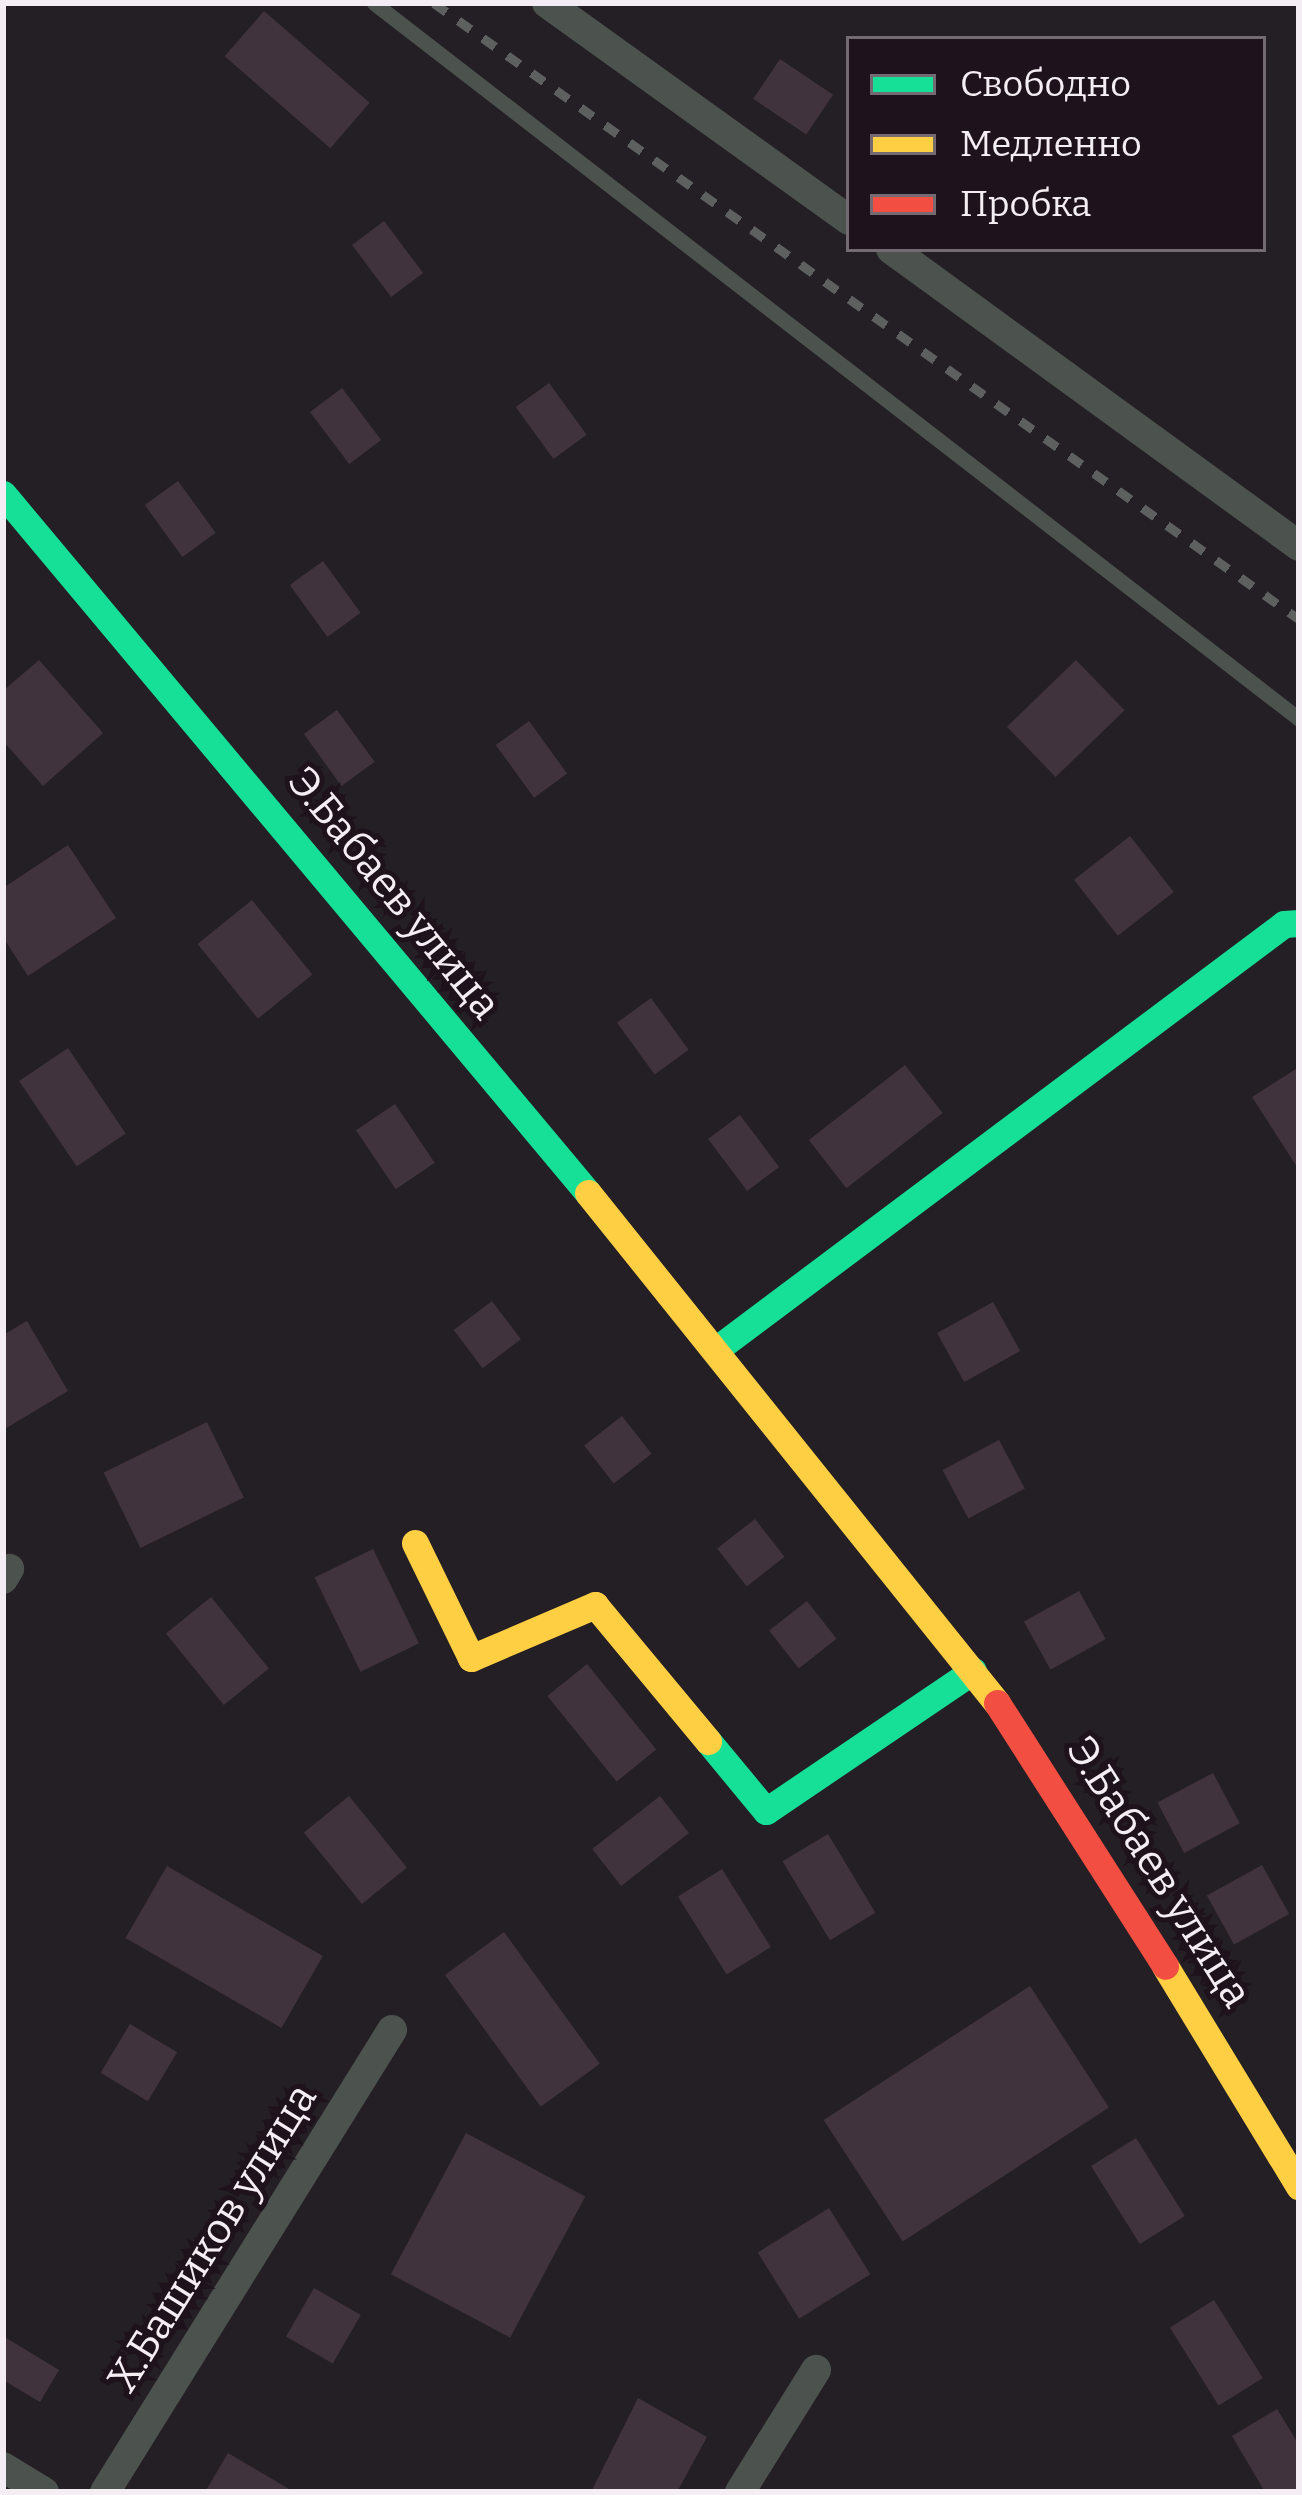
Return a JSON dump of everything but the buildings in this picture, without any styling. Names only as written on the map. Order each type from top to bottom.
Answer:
[{"type":"street","points":[[559,6],[846,218]]},
{"type":"street","points":[[895,252],[1299,546]]},
{"type":"street","name":"Э.Бабаев улица","points":[[3,494],[718,1348],[973,1671],[1175,1970],[1299,2186]]},
{"type":"street","points":[[718,1348],[1284,924],[1299,923]]},
{"type":"street","points":[[415,1543],[471,1658],[595,1605],[766,1811],[973,1671]]},
{"type":"street","name":"Х.Башиков улица","points":[[105,2492],[392,2030]]},
{"type":"street","points":[[740,2492],[816,2370]]},
{"type":"street","points":[[3,2467],[44,2492]]},
{"type":"lane","points":[[374,3],[808,330],[1299,719]]},
{"type":"railway","points":[[434,3],[1299,619]]},
{"type":"traffic: fast","points":[[3,494],[588,1193]]},
{"type":"traffic: fast","points":[[718,1348],[1284,924],[1299,923]]},
{"type":"traffic: fast","points":[[708,1741],[766,1811],[973,1671]]},
{"type":"traffic: slow","points":[[588,1193],[997,1703]]},
{"type":"traffic: slow","points":[[415,1543],[471,1658],[595,1605],[708,1741]]},
{"type":"traffic: slow","points":[[1165,1966],[1299,2186]]},
{"type":"traffic: jam","points":[[997,1703],[1165,1966]]}]
